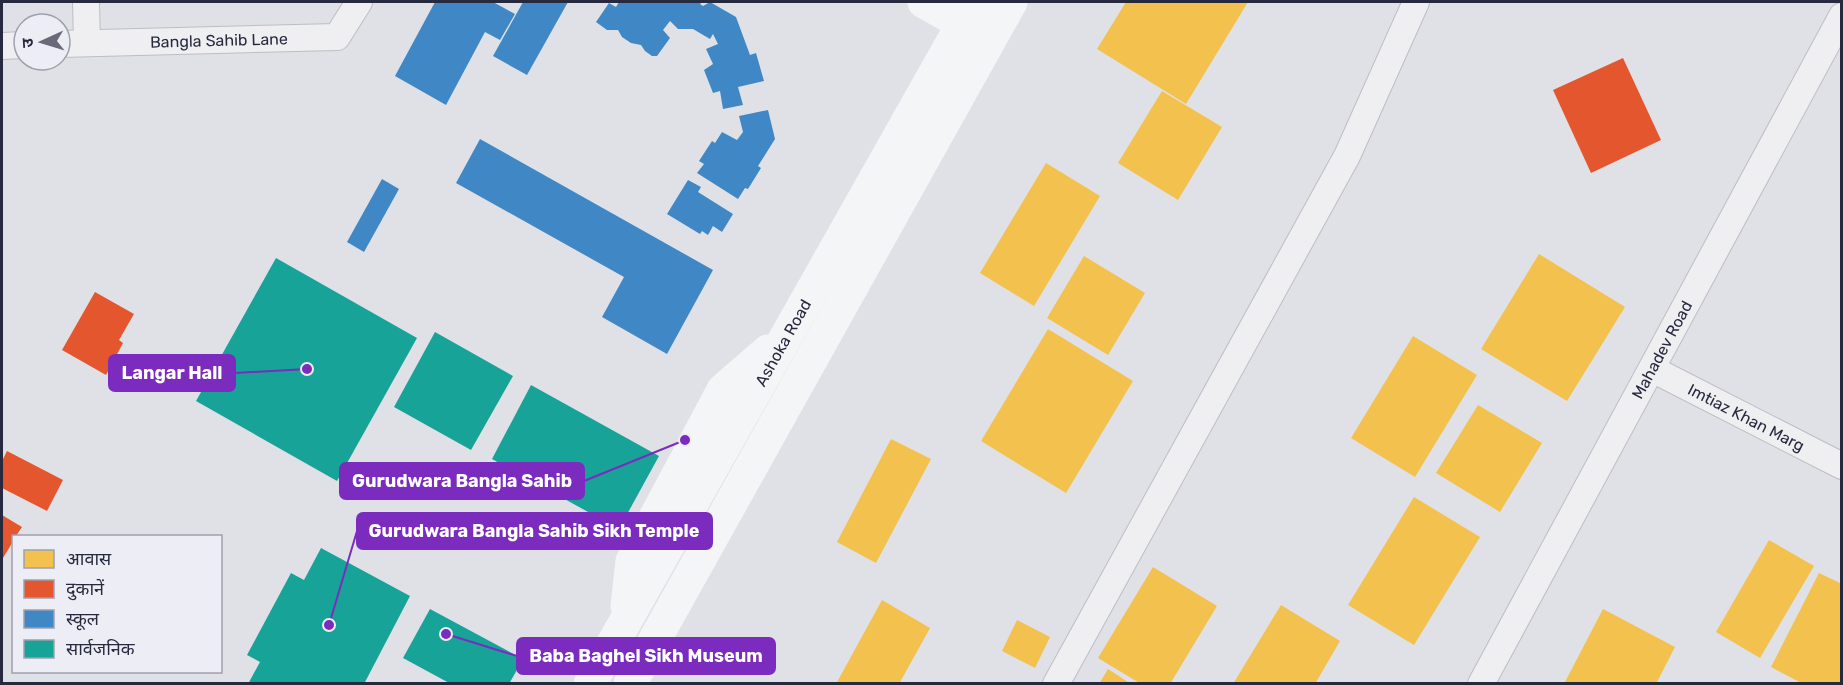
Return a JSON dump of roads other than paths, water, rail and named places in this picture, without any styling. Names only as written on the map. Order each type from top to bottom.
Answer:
[{"type":"main road","points":[[924,2],[969,13]]},
{"type":"main road","name":"Ashoka Road","points":[[630,684],[1011,2]]},
{"type":"main road","name":"Ashoka Road","points":[[590,684],[626,620],[632,561],[723,390],[785,337],[969,13]]},
{"type":"street","points":[[86,2],[87,43]]},
{"type":"street","name":"Bangla Sahib Lane","points":[[72,44],[337,37],[359,2]]},
{"type":"street","points":[[1056,684],[1347,156],[1416,2]]},
{"type":"street","name":"Mahadev Road","points":[[1481,684],[1842,16]]},
{"type":"street","name":"Imtiaz Khan Marg","points":[[1652,369],[1842,466]]},
{"type":"place","name":"Langar Hall","points":[[307,369]]},
{"type":"place","name":"Gurudwara Bangla Sahib","points":[[685,440]]},
{"type":"place","name":"Gurudwara Bangla Sahib Sikh Temple","points":[[329,625]]},
{"type":"place","name":"Baba Baghel Sikh Museum","points":[[446,634]]}]
